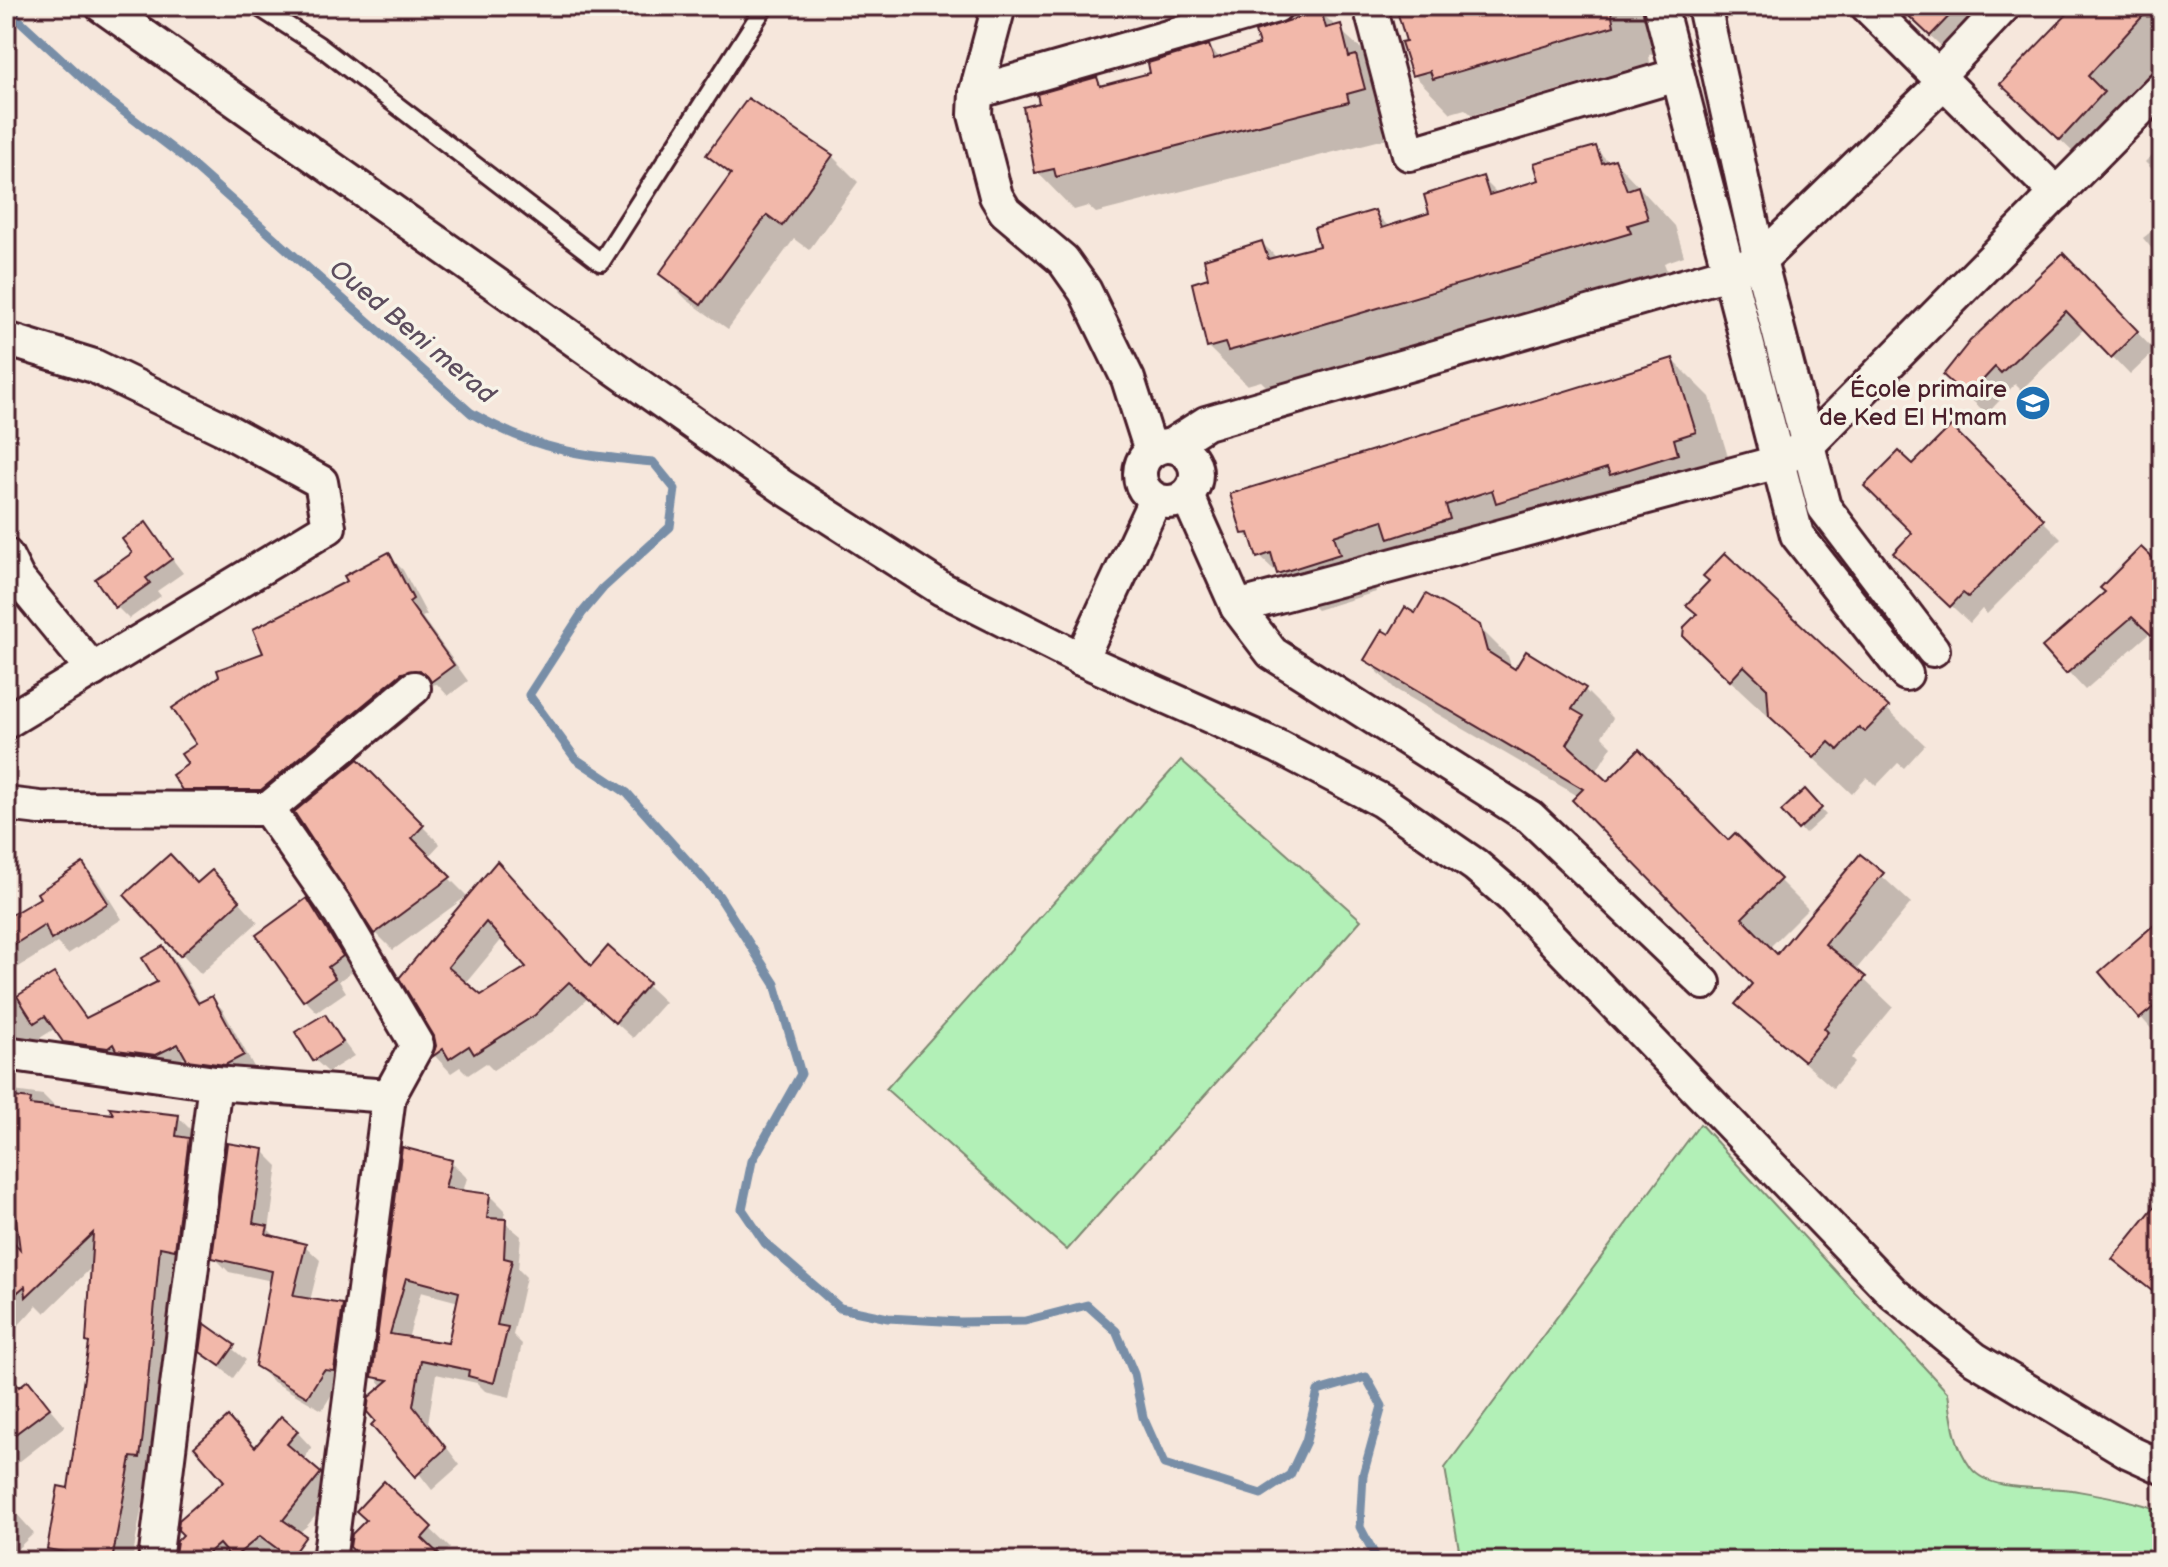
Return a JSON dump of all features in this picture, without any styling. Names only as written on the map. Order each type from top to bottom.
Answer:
[{"type":"street","points":[[102,6],[783,487],[942,589],[1081,659],[1279,747],[1382,801],[1475,865],[1511,896],[1894,1294],[1975,1359],[2129,1452],[2162,1467]]},
{"type":"street","points":[[999,6],[976,92],[977,134],[996,196],[1005,211],[1063,260],[1085,291],[1160,449]]},
{"type":"street","points":[[976,92],[1276,6]]},
{"type":"street","points":[[1370,6],[1409,154],[1677,75]]},
{"type":"street","points":[[1660,6],[1797,535],[1906,674]]},
{"type":"street","points":[[1704,6],[1760,260],[1824,507],[1933,650]]},
{"type":"street","points":[[1867,6],[2057,194]]},
{"type":"street","points":[[1160,449],[1179,448],[1193,462],[1195,480],[1187,495],[1172,502],[1155,500],[1142,487],[1140,467],[1160,449],[1206,423],[1728,273],[1760,260],[1942,78],[2004,6]]},
{"type":"street","points":[[1237,607],[1778,462],[1809,444],[2162,87]]},
{"type":"street","points":[[6,339],[94,366],[222,428],[321,482],[329,527],[6,722]]},
{"type":"street","points":[[1187,495],[1237,607],[1272,653],[1530,817],[1704,983]]},
{"type":"street","points":[[1081,659],[1155,500]]},
{"type":"street","points":[[6,555],[18,579],[93,670]]},
{"type":"street","points":[[6,804],[40,808],[268,809],[414,688]]},
{"type":"street","points":[[268,809],[336,907],[417,1045],[389,1096],[329,1561]]},
{"type":"street","points":[[6,1053],[215,1083],[389,1096]]},
{"type":"street","points":[[155,1561],[215,1083]]},
{"type":"lane","points":[[257,6],[318,45],[601,262],[765,6]]},
{"type":"green space","points":[[1181,760],[1361,920],[1067,1250],[886,1089]]},
{"type":"green space","points":[[1700,1124],[1948,1393],[1957,1442],[1971,1468],[1980,1476],[2004,1485],[2072,1490],[2162,1511],[2162,1561],[1461,1561],[1445,1468]]},
{"type":"building","points":[[1412,6],[1610,6],[1614,26],[1433,79],[1430,71],[1412,76],[1401,42],[1406,41],[1397,11]]},
{"type":"building","points":[[1898,6],[1959,6],[1930,36]]},
{"type":"building","points":[[2075,6],[2152,6],[2088,76],[2104,92],[2060,140],[2000,84]]},
{"type":"building","points":[[1321,10],[1326,28],[1341,24],[1349,57],[1356,55],[1365,89],[1347,94],[1349,102],[1056,177],[1054,169],[1035,173],[1023,107],[1039,103],[1037,94],[1097,77],[1100,86],[1150,73],[1148,63],[1209,45],[1214,59],[1259,45],[1255,32]]},
{"type":"building","points":[[748,98],[833,155],[782,226],[767,215],[701,305],[659,274],[731,174],[706,155]]},
{"type":"building","points":[[1596,146],[1602,163],[1615,159],[1627,190],[1638,186],[1648,219],[1628,225],[1631,233],[1277,338],[1228,351],[1225,343],[1207,348],[1192,283],[1208,278],[1204,259],[1262,241],[1268,259],[1319,246],[1314,228],[1375,210],[1382,228],[1429,213],[1424,195],[1483,176],[1489,195],[1539,180],[1534,163]]},
{"type":"building","points":[[2063,253],[2138,331],[2111,358],[2066,311],[2001,373],[1995,367],[1967,397],[1943,375],[1970,341]]},
{"type":"building","points":[[1673,358],[1696,432],[1674,439],[1678,454],[1610,475],[1607,468],[1496,503],[1492,490],[1446,505],[1450,519],[1389,539],[1383,520],[1334,536],[1340,554],[1277,574],[1271,553],[1257,558],[1249,533],[1242,534],[1230,494]]},
{"type":"building","points":[[1951,426],[2044,519],[1968,597],[1963,593],[1950,607],[1893,553],[1912,533],[1864,486],[1899,451],[1913,464]]},
{"type":"building","points":[[146,522],[172,559],[146,578],[150,583],[115,608],[95,579],[132,553],[122,539]]},
{"type":"building","points":[[2141,547],[2162,567],[2162,645],[2132,617],[2066,674],[2042,647],[2105,592],[2100,588]]},
{"type":"building","points":[[389,552],[413,599],[409,602],[454,665],[431,682],[420,670],[402,673],[261,790],[182,790],[172,775],[188,764],[181,754],[196,744],[172,708],[219,676],[217,670],[263,653],[253,629],[347,581],[344,576]]},
{"type":"building","points":[[1725,553],[1889,707],[1865,732],[1859,727],[1838,750],[1829,742],[1814,758],[1769,716],[1767,688],[1744,666],[1730,681],[1683,636],[1684,627],[1697,614],[1686,605],[1709,581],[1703,576]]},
{"type":"building","points":[[1426,594],[1480,625],[1487,651],[1515,669],[1526,651],[1586,688],[1572,709],[1584,716],[1567,744],[1607,781],[1639,749],[1728,840],[1735,833],[1781,879],[1742,918],[1777,954],[1860,854],[1884,873],[1825,944],[1866,977],[1824,1028],[1828,1032],[1804,1061],[1735,1004],[1752,984],[1572,800],[1583,789],[1364,660],[1382,630],[1389,634],[1405,607],[1415,613]]},
{"type":"building","points":[[358,759],[424,825],[412,838],[451,877],[374,934],[294,812]]},
{"type":"building","points":[[1805,789],[1822,808],[1798,830],[1781,811]]},
{"type":"building","points":[[170,854],[197,883],[212,870],[240,901],[180,956],[124,895]]},
{"type":"building","points":[[497,861],[591,966],[608,946],[649,983],[615,1023],[569,982],[535,1015],[474,1054],[469,1046],[449,1059],[443,1049],[432,1057],[436,1046],[434,1036],[399,978]],"holes":[[[486,922],[526,967],[481,995],[448,967]]]},
{"type":"building","points":[[83,863],[108,903],[51,940],[45,925],[6,950],[6,918],[40,898],[37,893]]},
{"type":"building","points":[[307,898],[343,956],[328,967],[335,978],[303,1001],[256,935]]},
{"type":"building","points":[[2162,918],[2162,1000],[2139,1019],[2099,972]]},
{"type":"building","points":[[163,946],[198,1003],[212,996],[244,1055],[225,1065],[187,1060],[178,1044],[156,1055],[116,1050],[113,1044],[108,1048],[63,1042],[45,1016],[34,1023],[17,996],[54,973],[86,1018],[157,982],[142,958]]},
{"type":"building","points":[[325,1014],[343,1042],[313,1061],[295,1032]]},
{"type":"building","points":[[6,1096],[31,1099],[30,1105],[113,1114],[109,1107],[179,1115],[176,1136],[189,1138],[175,1250],[160,1247],[140,1458],[131,1457],[112,1561],[47,1549],[58,1486],[68,1488],[89,1343],[86,1342],[93,1233],[26,1297],[25,1286],[6,1302],[6,1233],[20,1250],[6,1143]]},
{"type":"building","points":[[227,1143],[264,1149],[253,1223],[268,1226],[266,1234],[306,1244],[293,1296],[343,1304],[334,1371],[324,1370],[307,1397],[255,1366],[272,1271],[212,1258]]},
{"type":"building","points":[[402,1147],[452,1160],[445,1188],[490,1194],[487,1218],[506,1219],[504,1258],[512,1260],[497,1325],[508,1327],[494,1383],[468,1376],[469,1370],[421,1360],[413,1406],[446,1448],[415,1477],[371,1425],[375,1421],[367,1412],[369,1397],[389,1380],[372,1377]],"holes":[[[406,1278],[459,1292],[448,1343],[390,1334]]]},
{"type":"building","points":[[2162,1197],[2162,1299],[2112,1259]]},
{"type":"building","points":[[204,1323],[235,1345],[220,1366],[200,1352]]},
{"type":"building","points":[[6,1370],[19,1387],[28,1380],[50,1408],[6,1441]]},
{"type":"building","points":[[281,1416],[298,1431],[287,1444],[321,1473],[283,1520],[306,1536],[290,1558],[260,1536],[232,1559],[219,1544],[199,1561],[174,1561],[177,1541],[183,1535],[178,1530],[179,1520],[224,1481],[194,1447],[228,1417],[255,1447]]},
{"type":"building","points":[[384,1481],[432,1527],[422,1538],[446,1561],[364,1561],[350,1547],[352,1534],[366,1520],[356,1511]]},
{"type":"waterway","name":"Oued Beni merad","points":[[6,8],[94,89],[182,156],[471,413],[517,436],[559,449],[653,462],[675,489],[670,527],[603,588],[582,613],[529,695],[576,759],[627,793],[719,896],[775,984],[801,1074],[752,1161],[742,1209],[765,1243],[840,1308],[888,1318],[960,1322],[1025,1321],[1087,1305],[1116,1331],[1134,1374],[1143,1417],[1164,1464],[1261,1494],[1290,1475],[1306,1441],[1318,1391],[1366,1377],[1382,1406],[1363,1475],[1360,1527],[1378,1561]]},
{"type":"place","name":"École primaire de Ked El H'mam","points":[[2033,403]]}]
